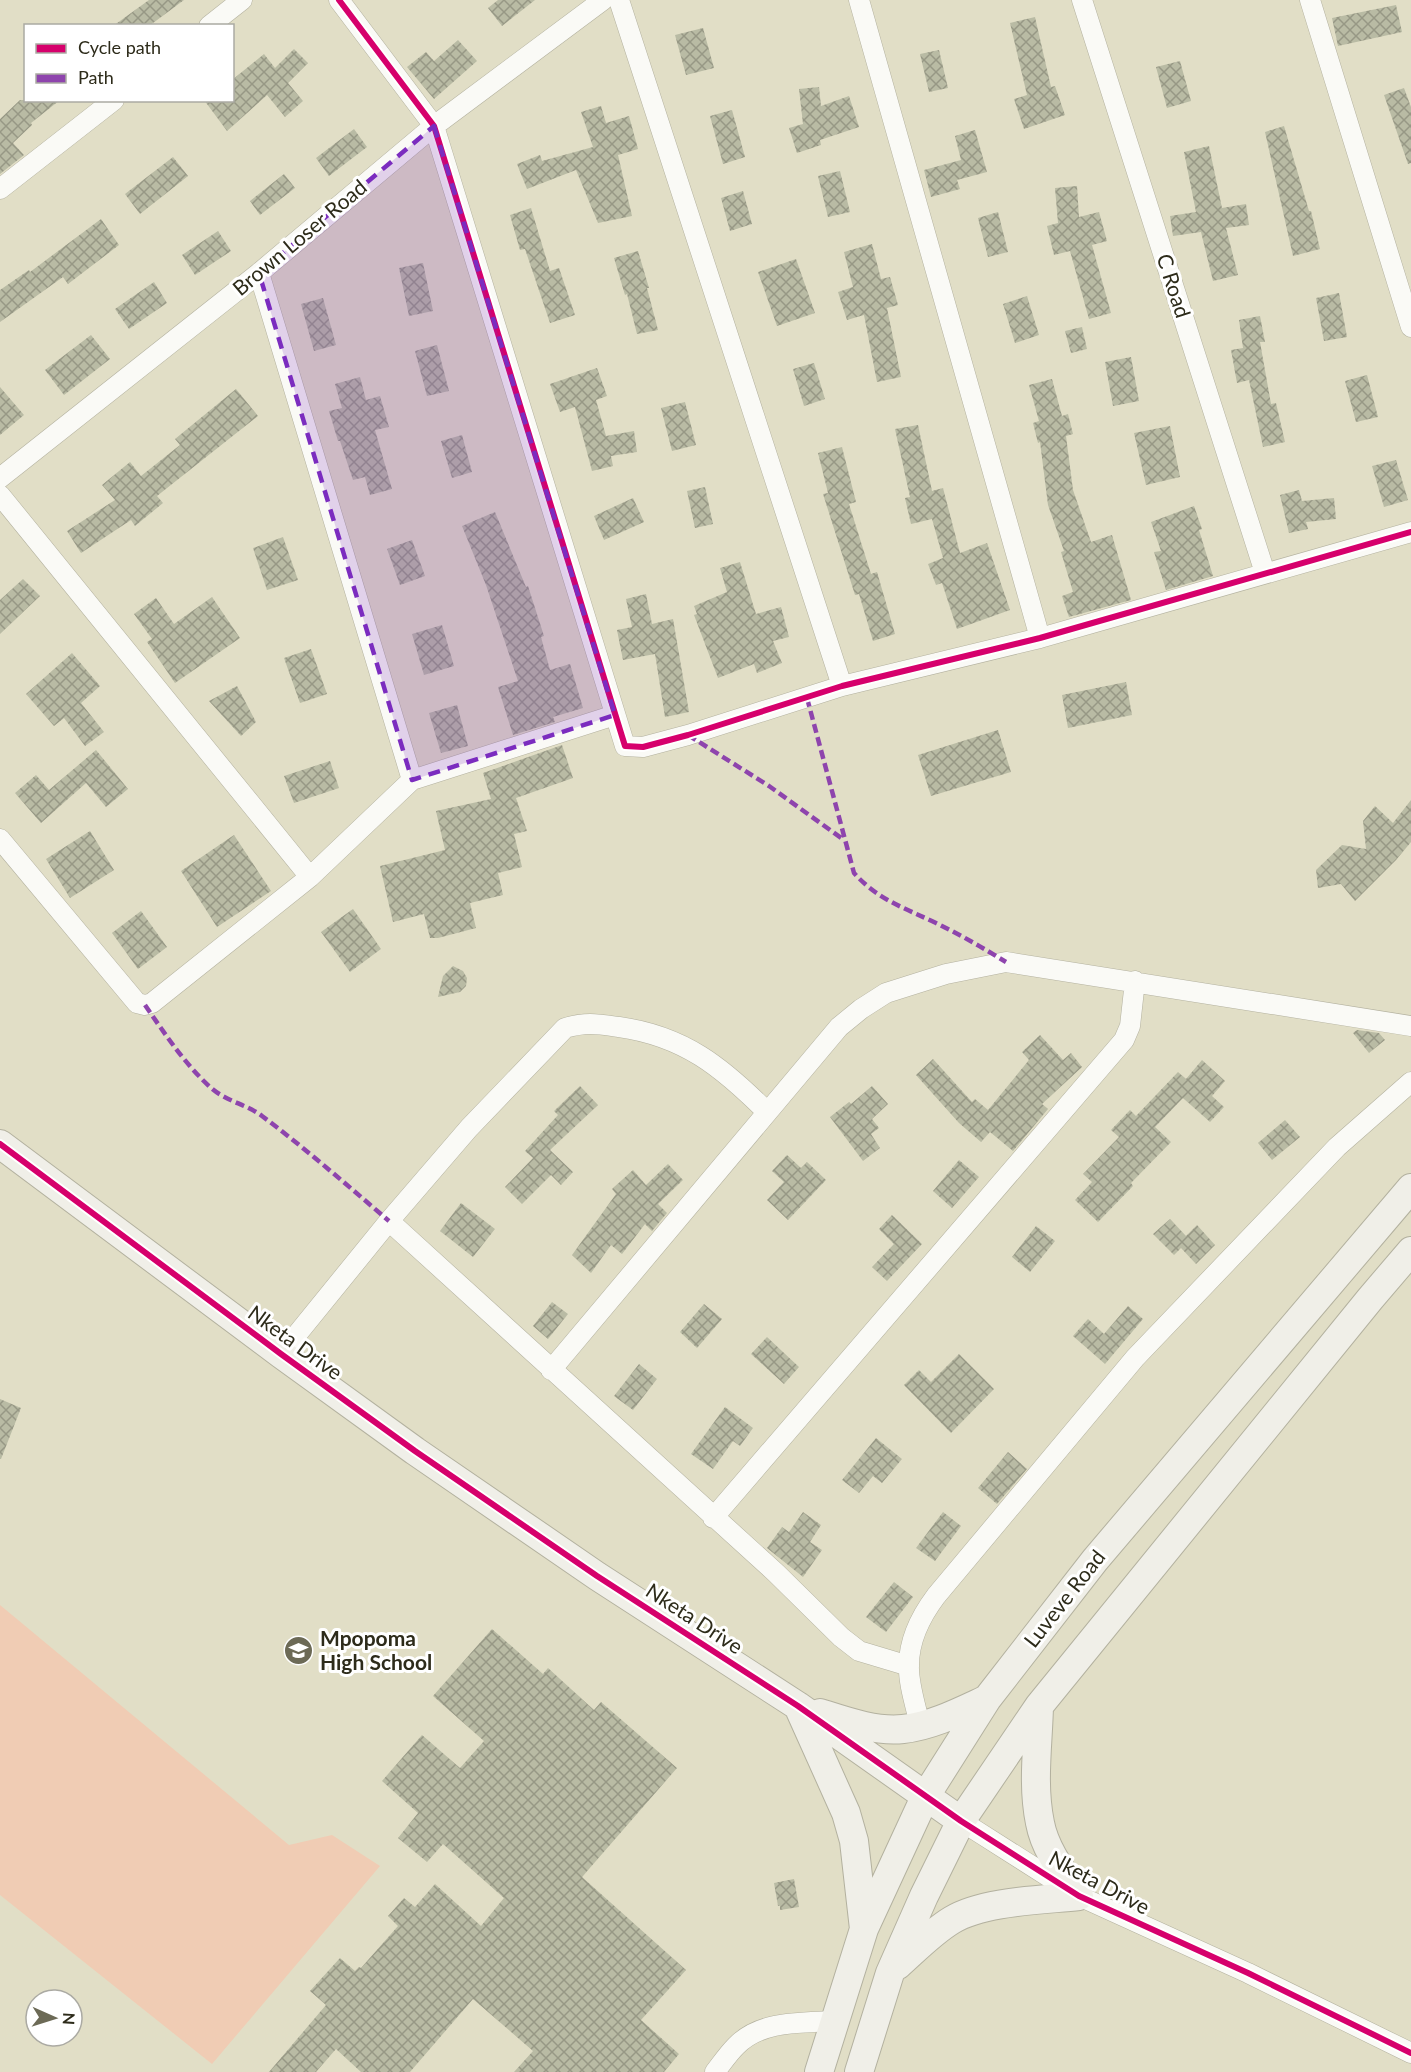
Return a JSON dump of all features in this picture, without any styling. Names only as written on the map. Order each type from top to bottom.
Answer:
[{"type":"street","points":[[212,24],[242,0]]},
{"type":"street","points":[[339,0],[434,126],[625,746],[644,747],[688,735],[842,686],[1040,638],[1411,531]]},
{"type":"street","name":"Brown Loser Road","points":[[0,478],[259,273],[434,126],[603,0]]},
{"type":"street","points":[[618,0],[842,686]]},
{"type":"street","points":[[859,0],[1040,638]]},
{"type":"street","name":"C Road","points":[[1082,0],[1265,573]]},
{"type":"street","points":[[1310,0],[1411,327]]},
{"type":"street","points":[[0,189],[111,102]]},
{"type":"street","points":[[259,273],[412,780]]},
{"type":"street","points":[[0,495],[310,877]]},
{"type":"street","points":[[0,839],[137,1003],[152,1004],[310,877],[412,780],[615,715]]},
{"type":"street","points":[[550,1370],[839,1027],[886,993],[946,974],[1006,962],[1411,1026]]},
{"type":"street","points":[[713,1518],[1124,1040],[1130,1026],[1136,981]]},
{"type":"street","points":[[281,1354],[389,1221],[469,1128],[565,1028],[583,1023],[594,1024],[668,1038],[733,1078],[767,1112]]},
{"type":"street","points":[[920,1725],[909,1666],[912,1644],[921,1616],[926,1609],[1135,1358],[1336,1147],[1411,1082]]},
{"type":"street","name":"Nketa Drive","points":[[0,1144],[414,1451],[597,1576],[798,1706],[961,1821],[1079,1896],[1248,1973],[1411,2054]]},
{"type":"street","name":"Luveve Road","points":[[819,2072],[864,1929],[925,1797],[987,1700],[1095,1560],[1411,1188]]},
{"type":"street","points":[[389,1221],[550,1370],[776,1573],[850,1644],[859,1651],[909,1666]]},
{"type":"street","points":[[859,2072],[890,1973],[961,1821],[1040,1706],[1411,1251]]},
{"type":"street","points":[[798,1706],[844,1721],[901,1730],[954,1714],[987,1700]]},
{"type":"street","points":[[798,1706],[846,1813],[854,1841],[864,1929]]},
{"type":"street","points":[[890,1973],[936,1931],[954,1919],[976,1910],[1079,1896],[1055,1861],[1040,1824],[1036,1782],[1040,1706]]},
{"type":"street","points":[[715,2072],[737,2044],[761,2030],[783,2024],[834,2021]]},
{"type":"highlighted area","points":[[434,126],[615,715],[412,780],[259,273]]},
{"type":"shaded area","points":[[0,1605],[289,1845],[332,1835],[380,1866],[212,2064],[0,1895]]},
{"type":"building","points":[[149,0],[184,0],[152,24],[116,24]]},
{"type":"building","points":[[498,0],[535,0],[502,26],[488,8]]},
{"type":"building","points":[[1396,5],[1402,32],[1338,46],[1332,18]]},
{"type":"building","points":[[1035,17],[1051,87],[1055,86],[1065,115],[1024,129],[1014,99],[1027,95],[1010,23]]},
{"type":"building","points":[[703,28],[714,68],[686,75],[675,35]]},
{"type":"building","points":[[458,40],[477,61],[434,99],[407,67],[426,52],[434,61]]},
{"type":"building","points":[[294,49],[308,63],[288,83],[303,101],[285,117],[267,95],[227,131],[205,102],[234,102],[234,78],[264,54],[275,68]]},
{"type":"building","points":[[939,50],[948,88],[929,92],[920,54]]},
{"type":"building","points":[[1180,61],[1191,101],[1167,108],[1156,67]]},
{"type":"building","points":[[819,87],[821,106],[849,96],[859,127],[820,140],[821,145],[797,153],[789,128],[803,124],[799,89]]},
{"type":"building","points":[[1404,88],[1411,107],[1411,163],[1408,164],[1384,95]]},
{"type":"building","points":[[20,100],[57,102],[31,123],[32,125],[13,143],[24,155],[0,174],[0,119]]},
{"type":"building","points":[[601,106],[606,123],[629,116],[638,149],[618,155],[632,216],[598,223],[576,170],[527,189],[517,164],[540,155],[542,161],[593,147],[581,112]]},
{"type":"building","points":[[732,110],[745,157],[723,164],[710,116]]},
{"type":"building","points":[[1284,126],[1309,211],[1311,211],[1320,249],[1293,256],[1265,132]]},
{"type":"building","points":[[354,129],[367,147],[329,176],[316,158]]},
{"type":"building","points":[[975,130],[987,172],[957,180],[960,189],[931,197],[924,170],[961,160],[955,136]]},
{"type":"building","points":[[1209,146],[1222,208],[1246,204],[1249,225],[1226,228],[1238,275],[1213,281],[1201,232],[1173,236],[1170,216],[1196,212],[1184,152]]},
{"type":"building","points":[[173,157],[188,176],[140,214],[125,194]]},
{"type":"building","points":[[840,171],[850,212],[828,217],[818,176]]},
{"type":"building","points":[[284,174],[295,188],[260,215],[250,201]]},
{"type":"building","points":[[1077,186],[1079,217],[1099,212],[1107,241],[1092,245],[1111,313],[1089,319],[1070,251],[1054,255],[1047,226],[1058,223],[1055,188]]},
{"type":"building","points":[[743,191],[752,224],[730,231],[721,198]]},
{"type":"building","points":[[531,208],[550,271],[559,268],[575,315],[550,323],[525,249],[520,250],[510,215]]},
{"type":"building","points":[[998,212],[1008,252],[988,257],[978,218]]},
{"type":"building","points":[[101,219],[119,245],[68,284],[63,277],[0,322],[0,290],[29,270],[30,272]]},
{"type":"building","points":[[218,231],[231,251],[195,275],[182,255]]},
{"type":"building","points":[[872,244],[881,279],[890,277],[898,305],[887,308],[901,377],[877,382],[864,315],[847,320],[838,292],[853,287],[844,252]]},
{"type":"building","points":[[638,251],[658,330],[637,334],[627,294],[625,295],[614,258]]},
{"type":"building","points":[[796,259],[815,313],[777,326],[758,272]]},
{"type":"building","points":[[423,263],[433,311],[409,316],[399,268]]},
{"type":"building","points":[[154,282],[167,303],[129,329],[115,309]]},
{"type":"building","points":[[1339,293],[1347,337],[1324,341],[1316,298]]},
{"type":"building","points":[[1027,296],[1039,335],[1015,343],[1003,304]]},
{"type":"building","points":[[323,298],[336,345],[314,351],[301,304]]},
{"type":"building","points":[[1260,316],[1265,342],[1260,342],[1271,404],[1276,403],[1285,442],[1263,447],[1249,380],[1237,383],[1231,350],[1243,348],[1239,320]]},
{"type":"building","points":[[1082,327],[1087,349],[1071,353],[1065,331]]},
{"type":"building","points":[[91,335],[110,359],[64,395],[45,370]]},
{"type":"building","points":[[437,345],[449,391],[427,396],[415,351]]},
{"type":"building","points":[[1131,357],[1139,401],[1113,406],[1105,362]]},
{"type":"building","points":[[814,363],[825,399],[804,406],[793,369]]},
{"type":"building","points":[[597,368],[607,396],[596,400],[606,436],[634,431],[637,452],[611,456],[613,466],[592,471],[575,407],[560,412],[550,384]]},
{"type":"building","points":[[1367,375],[1378,417],[1356,422],[1345,381]]},
{"type":"building","points":[[360,377],[366,400],[380,396],[389,427],[375,430],[392,489],[370,495],[365,477],[353,480],[329,411],[342,408],[335,384]]},
{"type":"building","points":[[1052,379],[1062,416],[1068,414],[1073,434],[1066,436],[1073,490],[1091,542],[1112,535],[1131,600],[1069,617],[1062,596],[1073,592],[1061,552],[1064,551],[1048,505],[1040,442],[1038,443],[1033,423],[1039,421],[1029,385]]},
{"type":"building","points":[[0,387],[24,415],[0,435]]},
{"type":"building","points":[[236,389],[258,416],[157,496],[163,503],[135,526],[131,520],[81,553],[67,531],[115,500],[102,485],[130,462],[141,476],[180,445],[175,439]]},
{"type":"building","points":[[685,402],[696,445],[672,451],[661,408]]},
{"type":"building","points":[[918,425],[932,491],[943,488],[960,553],[987,543],[1010,610],[957,629],[942,583],[936,585],[928,564],[943,558],[932,519],[911,524],[905,498],[910,497],[895,429]]},
{"type":"building","points":[[1170,426],[1180,477],[1146,485],[1134,433]]},
{"type":"building","points":[[462,435],[472,472],[452,478],[441,441]]},
{"type":"building","points":[[842,447],[856,502],[849,504],[871,574],[877,572],[895,634],[873,641],[859,594],[855,595],[823,494],[828,493],[818,453]]},
{"type":"building","points":[[1396,460],[1408,500],[1384,507],[1372,466]]},
{"type":"building","points":[[705,487],[713,524],[695,528],[687,491]]},
{"type":"building","points":[[1299,490],[1302,501],[1334,498],[1336,519],[1306,522],[1308,529],[1289,533],[1280,495]]},
{"type":"building","points":[[633,498],[644,522],[604,540],[594,516]]},
{"type":"building","points":[[1194,506],[1213,576],[1166,590],[1154,552],[1161,551],[1151,522]]},
{"type":"building","points":[[495,512],[526,587],[528,586],[544,636],[541,637],[550,670],[570,664],[583,708],[553,717],[555,722],[513,735],[498,687],[518,681],[486,585],[462,526]]},
{"type":"building","points":[[283,537],[298,580],[267,590],[253,548]]},
{"type":"building","points":[[412,540],[425,576],[400,585],[387,549]]},
{"type":"building","points":[[740,562],[756,614],[781,607],[789,637],[773,641],[782,663],[757,673],[754,664],[718,678],[694,615],[697,614],[694,606],[727,592],[720,568]]},
{"type":"building","points":[[23,579],[40,596],[0,634],[0,600]]},
{"type":"building","points":[[646,594],[652,624],[673,619],[689,712],[665,717],[655,654],[623,660],[617,630],[632,627],[626,599]]},
{"type":"building","points":[[212,597],[240,638],[175,683],[147,642],[152,639],[134,614],[156,598],[174,624]]},
{"type":"building","points":[[442,625],[454,666],[424,675],[412,634]]},
{"type":"building","points":[[311,649],[327,694],[300,703],[284,658]]},
{"type":"building","points":[[72,653],[100,686],[81,703],[104,732],[85,746],[64,718],[54,726],[26,694]]},
{"type":"building","points":[[1126,682],[1132,715],[1068,728],[1062,695]]},
{"type":"building","points":[[237,686],[256,722],[241,736],[209,701]]},
{"type":"building","points":[[457,705],[468,746],[441,753],[429,713]]},
{"type":"building","points":[[998,730],[1011,772],[931,796],[918,755]]},
{"type":"building","points":[[562,745],[573,778],[516,798],[527,831],[514,834],[522,867],[498,873],[503,895],[470,903],[476,928],[430,938],[424,914],[393,922],[380,866],[445,850],[436,811],[491,799],[483,773]]},
{"type":"building","points":[[96,750],[128,789],[106,807],[86,783],[41,823],[15,793],[36,775],[49,790]]},
{"type":"building","points":[[330,761],[339,788],[294,803],[284,776]]},
{"type":"building","points":[[1411,800],[1411,842],[1355,901],[1341,884],[1318,888],[1316,870],[1342,845],[1366,849],[1363,821],[1375,806],[1393,823]]},
{"type":"building","points":[[90,831],[114,870],[70,898],[46,859]]},
{"type":"building","points":[[234,835],[271,891],[217,927],[181,871]]},
{"type":"building","points":[[353,909],[381,949],[350,972],[321,932]]},
{"type":"building","points":[[141,911],[167,947],[138,969],[112,933]]},
{"type":"building","points":[[453,966],[463,971],[467,978],[466,986],[460,992],[438,997],[443,976]]},
{"type":"building","points":[[1357,1030],[1379,1033],[1385,1040],[1369,1053],[1353,1033]]},
{"type":"building","points":[[1040,1035],[1063,1060],[1071,1053],[1082,1067],[1042,1104],[1048,1109],[1013,1151],[990,1132],[981,1142],[959,1123],[916,1075],[933,1059],[972,1102],[975,1099],[988,1110],[1029,1060],[1022,1052]]},
{"type":"building","points":[[1202,1060],[1225,1081],[1212,1096],[1224,1107],[1210,1122],[1183,1098],[1155,1127],[1171,1142],[1131,1183],[1133,1186],[1098,1222],[1075,1200],[1092,1182],[1083,1174],[1119,1137],[1111,1130],[1130,1110],[1136,1116],[1178,1072],[1186,1079]]},
{"type":"building","points":[[580,1086],[598,1105],[550,1150],[573,1172],[561,1185],[551,1175],[522,1204],[505,1187],[533,1158],[525,1151],[558,1115],[554,1111]]},
{"type":"building","points":[[872,1086],[888,1104],[872,1119],[879,1128],[871,1134],[880,1148],[863,1161],[830,1117],[849,1102],[851,1104]]},
{"type":"building","points":[[1285,1120],[1300,1137],[1272,1160],[1258,1143]]},
{"type":"building","points":[[787,1155],[801,1168],[807,1162],[826,1180],[788,1220],[767,1200],[784,1182],[772,1171]]},
{"type":"building","points":[[959,1160],[979,1177],[952,1208],[933,1191]]},
{"type":"building","points":[[668,1164],[683,1180],[658,1204],[667,1213],[652,1231],[645,1224],[622,1254],[611,1245],[591,1273],[572,1255],[616,1194],[612,1189],[633,1170],[646,1185]]},
{"type":"building","points":[[461,1203],[495,1229],[473,1257],[440,1231]]},
{"type":"building","points":[[892,1215],[922,1244],[887,1281],[872,1267],[894,1244],[879,1229]]},
{"type":"building","points":[[1170,1219],[1186,1236],[1197,1225],[1215,1245],[1196,1264],[1181,1248],[1174,1255],[1153,1234]]},
{"type":"building","points":[[1036,1226],[1055,1241],[1030,1272],[1012,1257]]},
{"type":"building","points":[[552,1302],[568,1314],[548,1339],[533,1326]]},
{"type":"building","points":[[704,1304],[722,1319],[697,1348],[680,1332]]},
{"type":"building","points":[[1128,1306],[1143,1319],[1105,1364],[1073,1336],[1088,1319],[1104,1334]]},
{"type":"building","points":[[767,1337],[799,1367],[784,1384],[751,1354]]},
{"type":"building","points":[[959,1354],[994,1389],[951,1433],[904,1385],[919,1370],[931,1382]]},
{"type":"building","points":[[639,1364],[657,1379],[633,1410],[614,1396]]},
{"type":"building","points":[[0,1399],[21,1408],[1,1459],[0,1459]]},
{"type":"building","points":[[725,1407],[753,1428],[740,1446],[733,1441],[713,1469],[691,1454]]},
{"type":"building","points":[[876,1438],[902,1459],[882,1483],[873,1476],[859,1493],[842,1480]]},
{"type":"building","points":[[1008,1452],[1027,1469],[997,1504],[978,1488]]},
{"type":"building","points":[[803,1512],[821,1525],[810,1542],[822,1550],[803,1577],[767,1548],[782,1527],[789,1532]]},
{"type":"building","points":[[943,1512],[961,1526],[935,1561],[916,1548]]},
{"type":"building","points":[[894,1582],[913,1597],[886,1632],[866,1617]]},
{"type":"building","points":[[492,1629],[543,1674],[548,1668],[594,1710],[601,1702],[677,1768],[582,1877],[686,1970],[641,2020],[679,2054],[664,2072],[514,2072],[533,2051],[473,1999],[410,2072],[361,2072],[336,2049],[316,2072],[269,2072],[326,2005],[310,1991],[340,1958],[355,1971],[361,1968],[398,1926],[388,1916],[404,1898],[415,1907],[435,1884],[481,1926],[504,1898],[443,1844],[427,1862],[398,1838],[418,1813],[382,1781],[422,1735],[460,1768],[484,1741],[433,1696]]},
{"type":"building","points":[[794,1879],[799,1907],[780,1910],[774,1883]]},
{"type":"marked path","points":[[807,698],[854,873],[882,897],[954,932],[1006,962]]},
{"type":"marked path","points":[[688,735],[769,786],[844,840]]},
{"type":"marked path","points":[[145,1005],[183,1058],[210,1087],[222,1096],[262,1116],[389,1221]]},
{"type":"cycle path","points":[[339,0],[434,126],[625,746],[643,747],[688,735],[842,686],[1040,638],[1411,532]]},
{"type":"cycle path","points":[[0,1144],[415,1451],[597,1576],[798,1706],[961,1821],[1079,1896],[1248,1973],[1411,2053]]},
{"type":"place","name":"Mpopoma High School","points":[[299,1651]]}]
